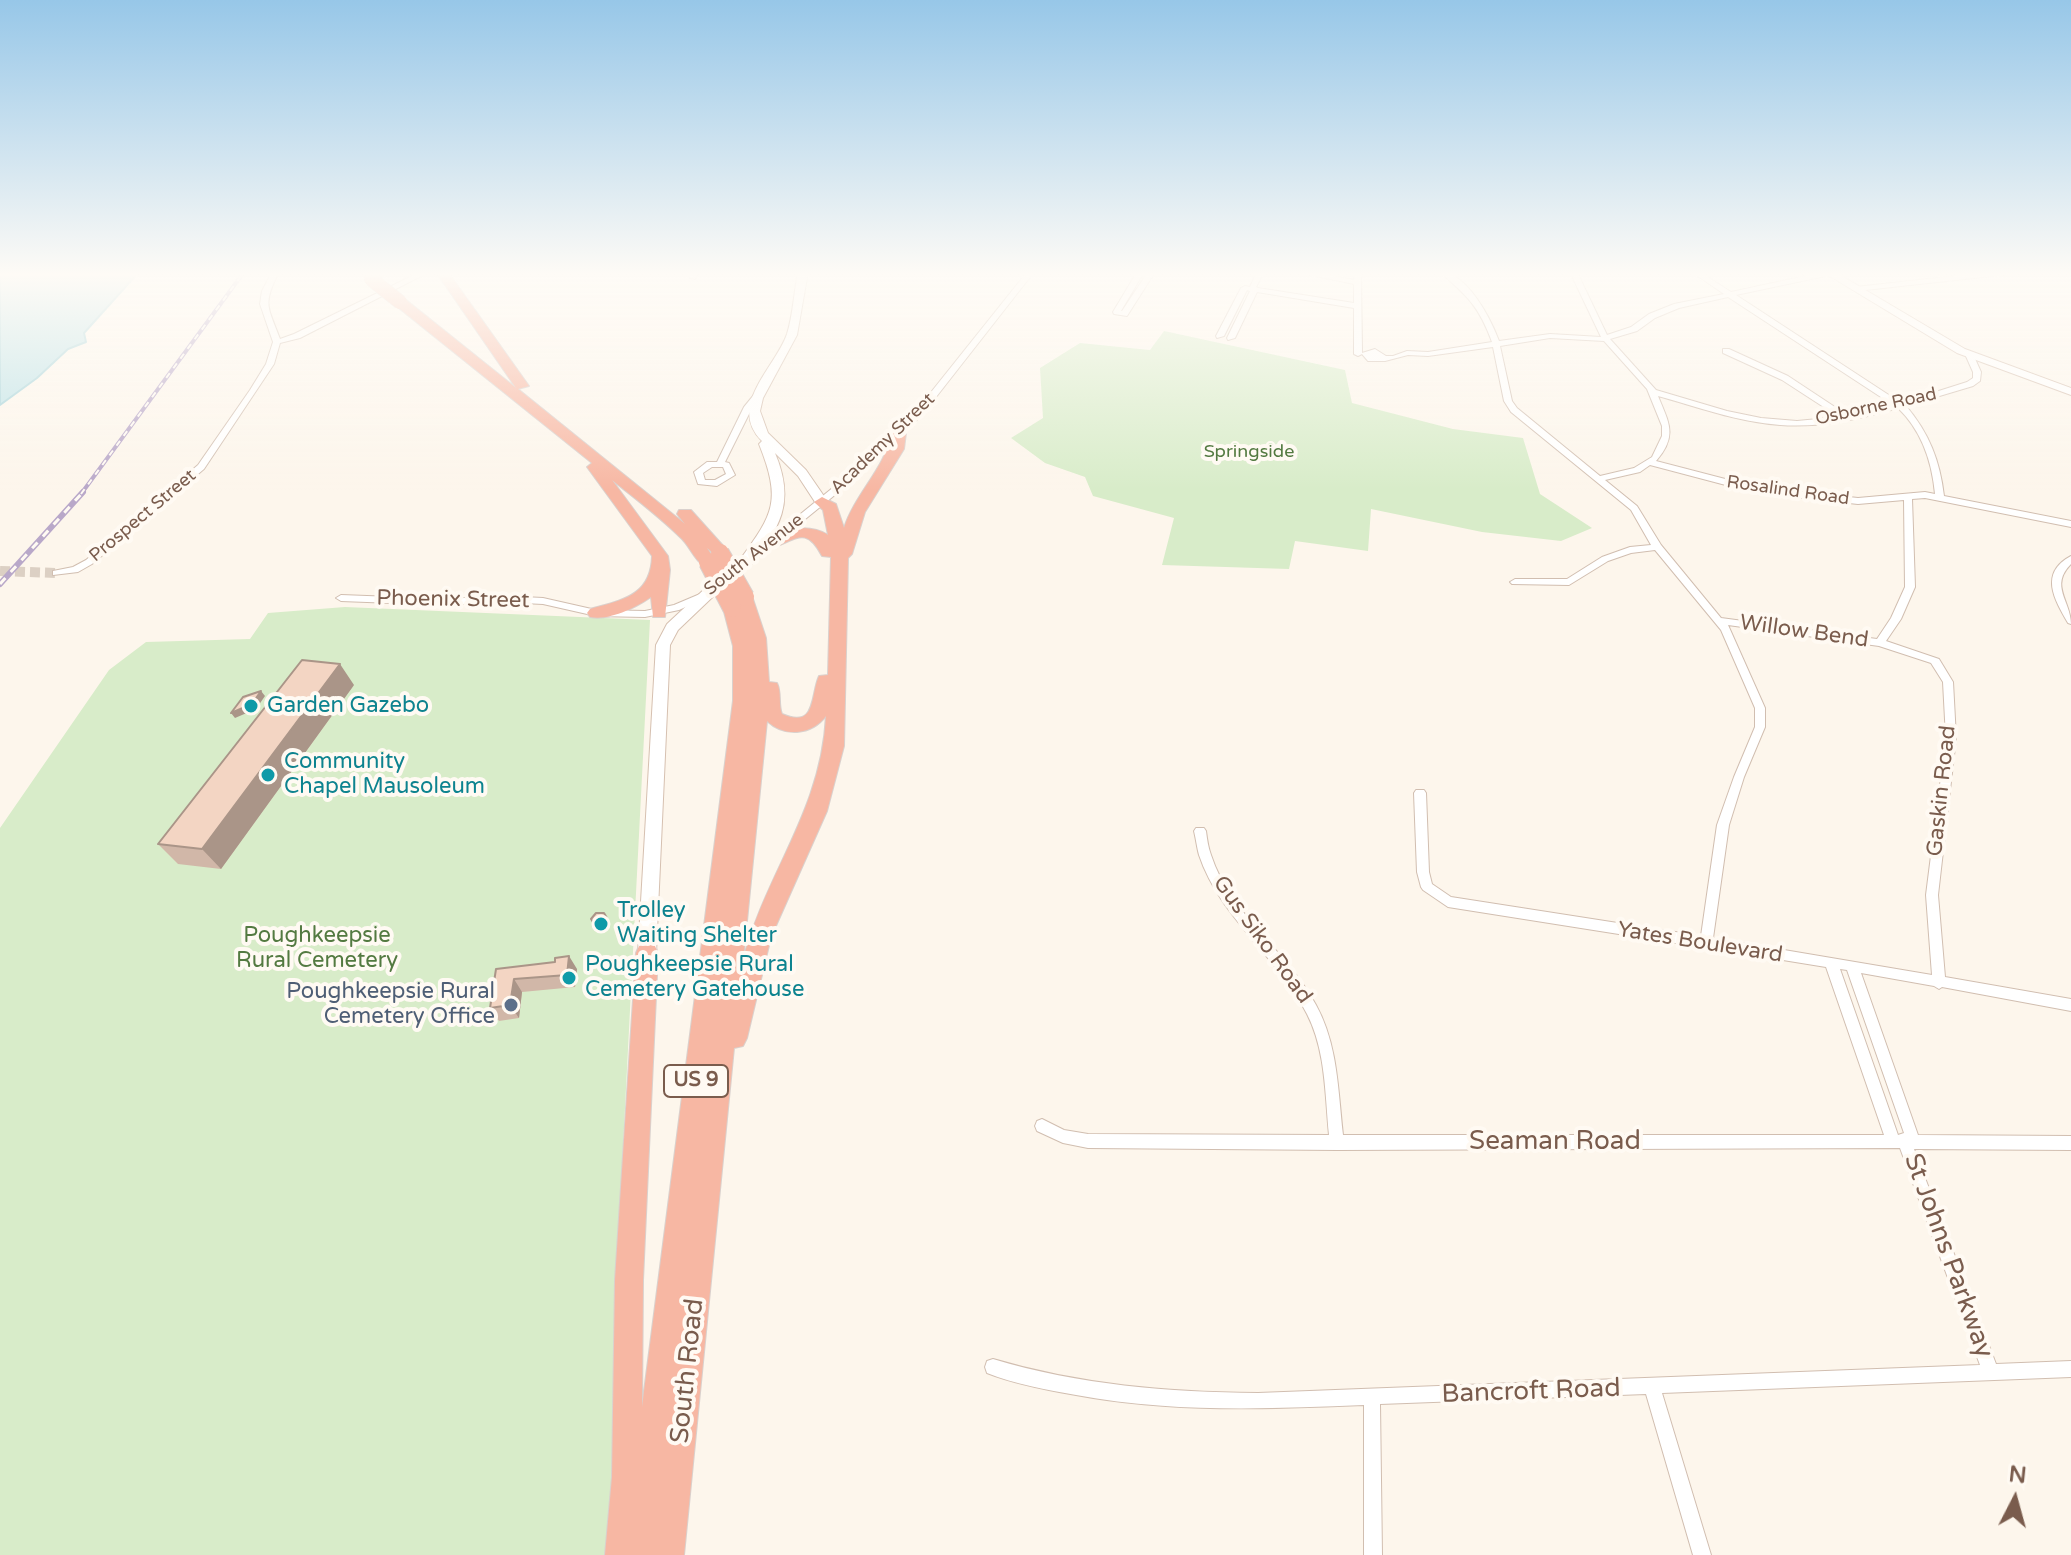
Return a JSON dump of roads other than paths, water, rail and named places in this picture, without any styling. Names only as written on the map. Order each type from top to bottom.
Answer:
[{"type":"highway","name":"US 9","points":[[458,345],[714,557]]},
{"type":"highway","name":"US 9","points":[[466,345],[703,531],[738,602],[755,626],[760,693],[707,1187]]},
{"type":"highway","points":[[493,345],[522,386]]},
{"type":"highway","points":[[841,574],[853,519],[896,449],[899,433]]},
{"type":"highway","points":[[578,445],[658,552],[662,570],[659,613]]},
{"type":"highway","points":[[755,626],[766,651],[772,716],[779,722],[790,724],[812,720],[822,710],[825,700],[828,552],[822,502]]},
{"type":"highway","points":[[707,1187],[753,958],[776,897],[811,827],[831,761],[837,715],[841,574],[835,522],[830,507],[822,502]]},
{"type":"highway","points":[[769,544],[798,533],[812,533],[823,539],[828,552]]},
{"type":"highway","points":[[596,613],[639,598],[653,586],[662,570]]},
{"type":"highway","name":"US 9","points":[[639,1555],[742,701],[738,602]]},
{"type":"highway","points":[[621,1555],[628,1449],[629,1280],[647,953]]},
{"type":"highway","name":"South Road","points":[[668,1555],[707,1187]]},
{"type":"street","name":"Prospect Street","points":[[56,573],[75,570],[89,562],[201,467],[270,364],[276,345]]},
{"type":"street","points":[[744,564],[772,525],[780,499],[779,475],[758,428],[754,411],[787,345]]},
{"type":"street","name":"Academy Street","points":[[822,502],[899,433],[949,379],[975,345]]},
{"type":"street","points":[[1358,345],[1358,354]]},
{"type":"street","points":[[1385,359],[1407,353],[1428,354],[1481,345]]},
{"type":"street","points":[[1497,345],[1508,401],[1514,410],[1634,508],[1657,547],[1719,621],[1737,652],[1762,717],[1723,825],[1706,944]]},
{"type":"street","points":[[1599,479],[1637,470],[1660,451],[1666,436],[1662,411],[1654,392],[1611,345]]},
{"type":"street","points":[[1808,345],[1899,405],[1911,417],[1938,469],[1940,498]]},
{"type":"street","points":[[1953,345],[1969,354],[2071,392]]},
{"type":"street","points":[[1726,351],[1785,378],[1843,416]]},
{"type":"street","name":"Osborne Road","points":[[1654,392],[1798,423],[1899,405],[1970,384],[1977,379],[1977,372],[1969,354]]},
{"type":"street","points":[[720,464],[748,407],[761,392]]},
{"type":"street","name":"South Avenue","points":[[659,613],[687,604],[716,586],[822,502],[802,473],[758,428]]},
{"type":"street","name":"Rosalind Road","points":[[1649,462],[1733,485],[1781,494],[1858,501],[1925,495],[2071,524]]},
{"type":"street","name":"Willow Bend","points":[[1719,621],[1880,643],[1896,619],[1910,587],[1908,498]]},
{"type":"street","points":[[1515,582],[1569,582],[1594,564],[1630,550],[1657,547]]},
{"type":"street","points":[[2071,559],[2056,575],[2054,585],[2071,621]]},
{"type":"street","points":[[662,652],[672,627],[716,586]]},
{"type":"street","name":"Phoenix Street","points":[[341,598],[465,602],[503,599],[543,601],[596,613],[659,613]]},
{"type":"street","points":[[647,953],[662,652],[659,613]]},
{"type":"street","name":"Gaskin Road","points":[[1880,643],[1935,661],[1948,682],[1951,738],[1932,895],[1939,983]]},
{"type":"street","name":"Yates Boulevard","points":[[1420,793],[1423,872],[1427,887],[1435,896],[1448,902],[1476,909],[1831,962],[2071,1005]]},
{"type":"street","name":"Gus Siko Road","points":[[1200,831],[1202,847],[1216,880],[1292,977],[1312,1009],[1325,1048],[1337,1143]]},
{"type":"street","name":"St Johns Parkway","points":[[1831,962],[1904,1140],[1991,1372]]},
{"type":"street","name":"St Johns Parkway","points":[[1852,966],[1904,1140]]},
{"type":"street","name":"Seaman Road","points":[[1042,1126],[1063,1136],[1088,1141],[1904,1140],[2071,1143]]},
{"type":"street","name":"Bancroft Road","points":[[993,1367],[1028,1379],[1185,1401],[1372,1399],[2071,1369]]},
{"type":"street","points":[[1652,1387],[1702,1555]]},
{"type":"street","points":[[1372,1399],[1373,1555]]},
{"type":"water","points":[[0,345],[79,345],[68,349],[37,378],[0,405]]},
{"type":"tunnel","points":[[0,571],[56,573]]},
{"type":"railway","points":[[81,494],[191,345]]},
{"type":"railway","points":[[0,584],[83,492]]},
{"type":"place","name":"Garden Gazebo","points":[[251,706]]},
{"type":"place","name":"Community Chapel Mausoleum","points":[[268,775]]},
{"type":"place","name":"Trolley Waiting Shelter","points":[[601,924]]},
{"type":"place","name":"Poughkeepsie Rural Cemetery Gatehouse","points":[[569,978]]},
{"type":"place","name":"Poughkeepsie Rural Cemetery Office","points":[[511,1005]]},
{"type":"park label","name":"Springside","points":[[1249,452]]},
{"type":"park label","name":"Poughkeepsie Rural Cemetery","points":[[317,948]]}]
